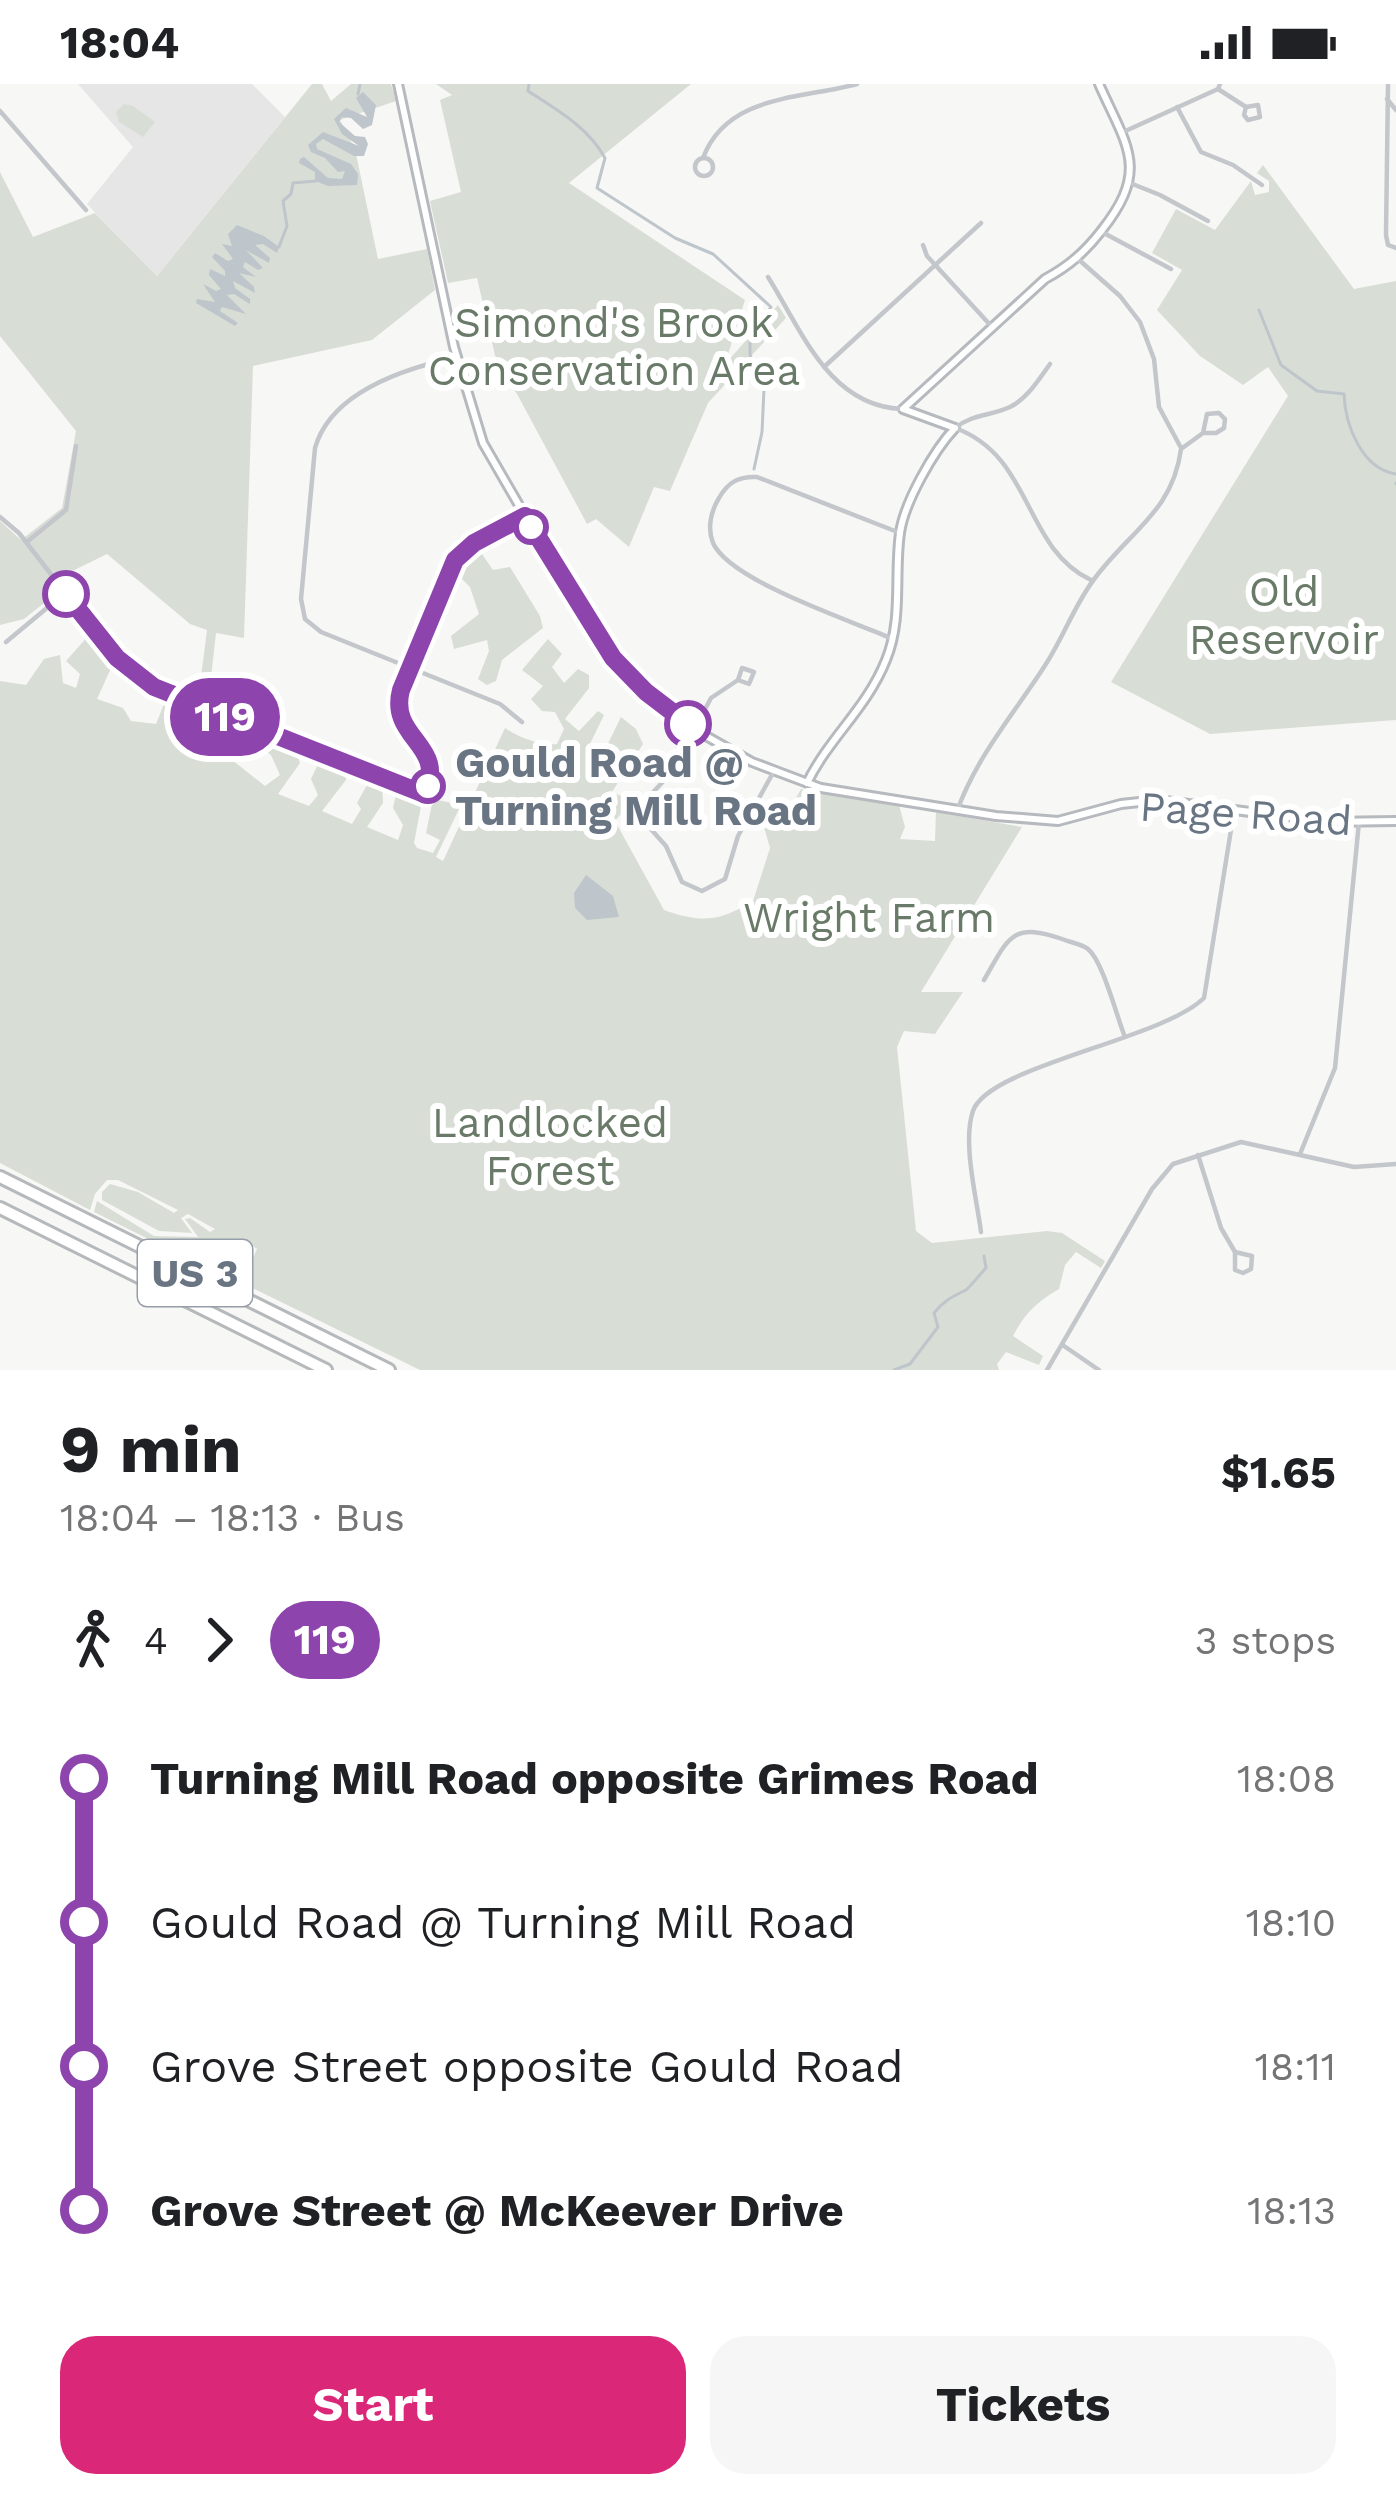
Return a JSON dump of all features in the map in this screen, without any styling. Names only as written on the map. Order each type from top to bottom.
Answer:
[{"type":"highway","name":"US 3","points":[[0,1177],[389,1370]]},
{"type":"highway","name":"US 3","points":[[0,1208],[326,1370]]},
{"type":"main road","name":"Page Road","points":[[398,84],[457,357],[483,443],[617,664],[696,730],[807,783],[957,811],[1062,821],[1149,800],[1359,822],[1396,821]]},
{"type":"main road","points":[[807,783],[826,748],[868,699],[893,639],[906,508],[955,428],[903,409],[1046,279],[1078,259],[1125,199],[1131,167],[1099,84]]},
{"type":"street","points":[[703,158],[716,133],[742,112],[790,96],[857,84]]},
{"type":"street","points":[[1388,84],[1392,246]]},
{"type":"street","points":[[1121,133],[1219,86],[1246,107]]},
{"type":"street","points":[[1388,99],[1396,110]]},
{"type":"street","points":[[1177,107],[1201,152],[1262,185]]},
{"type":"street","points":[[0,111],[86,209]]},
{"type":"street","points":[[1130,183],[1208,221]]},
{"type":"street","points":[[824,367],[981,223]]},
{"type":"street","points":[[1101,231],[1171,269]]},
{"type":"street","points":[[923,245],[993,328]]},
{"type":"street","points":[[957,811],[996,733],[1050,659],[1092,581],[1176,482],[1181,449],[1159,407],[1154,359],[1140,322],[1120,296],[1078,259]]},
{"type":"street","points":[[768,278],[839,384],[862,400],[903,409]]},
{"type":"street","points":[[457,357],[399,373],[353,400],[322,428],[315,448],[301,586],[305,619],[330,637],[500,704],[522,722]]},
{"type":"street","points":[[955,428],[1010,407],[1050,364]]},
{"type":"street","points":[[955,428],[972,435],[1009,467],[1053,548],[1092,581]]},
{"type":"street","points":[[1181,449],[1203,433]]},
{"type":"street","points":[[26,543],[66,510],[76,446]]},
{"type":"street","points":[[893,639],[751,578],[719,552],[711,535],[711,517],[728,484],[750,476],[900,533]]},
{"type":"street","points":[[424,794],[430,761],[400,721],[398,706],[410,668],[455,560],[474,543],[525,516]]},
{"type":"street","points":[[0,517],[117,658],[154,687],[436,798]]},
{"type":"street","points":[[6,642],[65,593]]},
{"type":"street","points":[[738,680],[714,694],[671,773],[644,802],[648,826],[666,846],[676,874],[692,888],[711,889],[725,879],[738,836],[774,771]]},
{"type":"street","points":[[981,1232],[970,1128],[977,1100],[1034,1070],[1186,1012],[1208,991],[1234,811]]},
{"type":"street","points":[[1300,1154],[1335,1068],[1359,822]]},
{"type":"street","points":[[984,980],[1006,941],[1025,930],[1083,947],[1096,962],[1125,1038]]},
{"type":"street","points":[[1047,1370],[1161,1174],[1173,1164],[1248,1142],[1354,1167],[1396,1164]]},
{"type":"street","points":[[1198,1155],[1221,1228],[1235,1252]]},
{"type":"street","points":[[1064,1346],[1099,1370]]},
{"type":"shaded area","points":[[78,84],[252,84],[285,117],[157,276],[87,204],[133,147]]},
{"type":"shaded area","points":[[363,92],[376,105],[372,125],[363,129],[342,117],[339,122],[355,136],[365,137],[364,156],[354,156],[323,139],[316,144],[317,149],[351,164],[358,174],[357,185],[328,186],[315,181],[315,172],[299,163],[300,159],[304,157],[328,178],[342,179],[345,171],[338,172],[308,145],[323,132],[359,146],[342,134],[334,119],[346,108],[367,117],[356,98]]},
{"type":"shaded area","points":[[237,225],[279,247],[277,253],[263,244],[255,245],[270,258],[269,263],[246,250],[263,268],[245,262],[243,267],[256,277],[239,273],[255,293],[233,281],[250,299],[250,304],[227,295],[246,314],[222,307],[220,311],[238,323],[235,326],[196,303],[197,299],[215,302],[203,284],[221,289],[209,275],[210,269],[225,276],[225,271],[212,257],[215,253],[233,259],[222,244],[232,246],[228,234]]},
{"type":"shaded area","points":[[586,875],[613,896],[619,917],[587,920],[575,908],[574,893]]},
{"type":"green space","points":[[312,84],[322,84],[331,101],[351,84],[391,84],[396,101],[340,120],[355,149],[378,259],[427,249],[435,290],[372,340],[253,366],[244,638],[216,633],[208,704],[198,700],[207,630],[190,624],[107,554],[50,582],[54,595],[24,619],[0,625],[0,521],[21,540],[62,508],[76,431],[0,336],[0,172],[33,237],[95,213],[157,276]]},
{"type":"green space","name":"Simond's Brook Conservation Area","points":[[436,84],[691,84],[569,183],[745,300],[725,364],[778,305],[786,318],[708,403],[670,491],[654,487],[629,547],[596,519],[587,524],[517,394],[498,368],[477,278],[448,283],[430,201],[461,192],[440,100],[452,95]]},
{"type":"green space","points":[[124,104],[155,122],[143,137],[119,122],[116,112]]},
{"type":"green space","name":"Old Reservoir","points":[[1263,165],[1354,289],[1396,281],[1396,720],[1210,734],[1111,682],[1288,396],[1268,367],[1243,385],[1200,356],[1157,310],[1182,270],[1152,253],[1176,209],[1215,230],[1251,181],[1255,195],[1269,192],[1269,181],[1257,173]]},
{"type":"green space","points":[[477,547],[493,570],[510,567],[543,628],[502,660],[496,681],[487,685],[478,679],[489,651],[487,640],[454,649],[451,636],[479,614],[470,587],[458,575]]},
{"type":"green space","name":"Landlocked Forest","points":[[88,636],[112,666],[97,699],[123,708],[131,721],[156,724],[164,704],[180,711],[178,735],[202,748],[220,726],[231,738],[227,756],[265,786],[280,775],[271,755],[258,746],[270,743],[294,748],[300,763],[278,794],[309,806],[318,795],[311,779],[320,760],[345,768],[346,780],[322,811],[352,824],[368,783],[382,784],[383,803],[367,827],[398,840],[403,825],[393,808],[397,790],[422,801],[414,843],[433,853],[440,840],[426,833],[433,799],[461,805],[436,857],[443,861],[505,728],[530,740],[557,744],[564,729],[555,712],[542,711],[531,699],[543,686],[522,670],[548,639],[562,654],[552,667],[564,683],[578,669],[589,675],[589,688],[565,719],[579,731],[598,711],[604,715],[586,752],[597,766],[621,717],[636,729],[643,744],[612,792],[623,797],[625,809],[615,821],[664,910],[689,917],[720,917],[753,901],[770,848],[762,820],[770,800],[787,814],[801,789],[899,805],[905,827],[900,839],[935,841],[936,812],[1022,827],[921,992],[963,992],[935,1034],[904,1031],[897,1047],[916,1231],[932,1243],[1062,1233],[1105,1261],[1101,1268],[1076,1252],[1065,1265],[1059,1289],[1032,1309],[1017,1328],[1013,1336],[1043,1356],[1039,1365],[1006,1352],[997,1364],[999,1370],[420,1370],[242,1283],[257,1249],[251,1245],[233,1281],[94,1212],[97,1201],[154,1236],[198,1237],[185,1219],[190,1218],[210,1232],[215,1229],[188,1214],[181,1218],[192,1233],[159,1231],[102,1200],[102,1192],[110,1184],[138,1192],[174,1213],[178,1210],[118,1180],[107,1180],[90,1210],[0,1163],[0,681],[26,685],[44,659],[60,655],[63,683],[76,688],[80,674],[66,661]]},
{"type":"waterway","points":[[358,94],[360,84]]},
{"type":"waterway","points":[[529,84],[528,91],[571,120],[598,147],[605,158],[597,188],[675,238],[713,254],[771,307],[750,340],[750,355],[764,389],[754,469]]},
{"type":"waterway","points":[[279,247],[287,226],[283,201],[293,183],[316,181]]},
{"type":"waterway","points":[[1259,310],[1281,365],[1317,391],[1344,394],[1348,419],[1365,455],[1396,474]]},
{"type":"waterway","points":[[894,1370],[910,1364],[938,1327],[934,1313],[986,1268],[984,1256]]},
{"type":"bus line","name":"119","points":[[66,594],[117,658],[154,687],[424,794],[430,761],[400,721],[401,690],[455,560],[466,548],[525,516],[613,658],[631,679],[688,724]]},
{"type":"place","name":"Gould Road @ Turning Mill Road","points":[[428,786]]},
{"type":"park label","name":"Wright Farm","points":[[869,917]]}]
